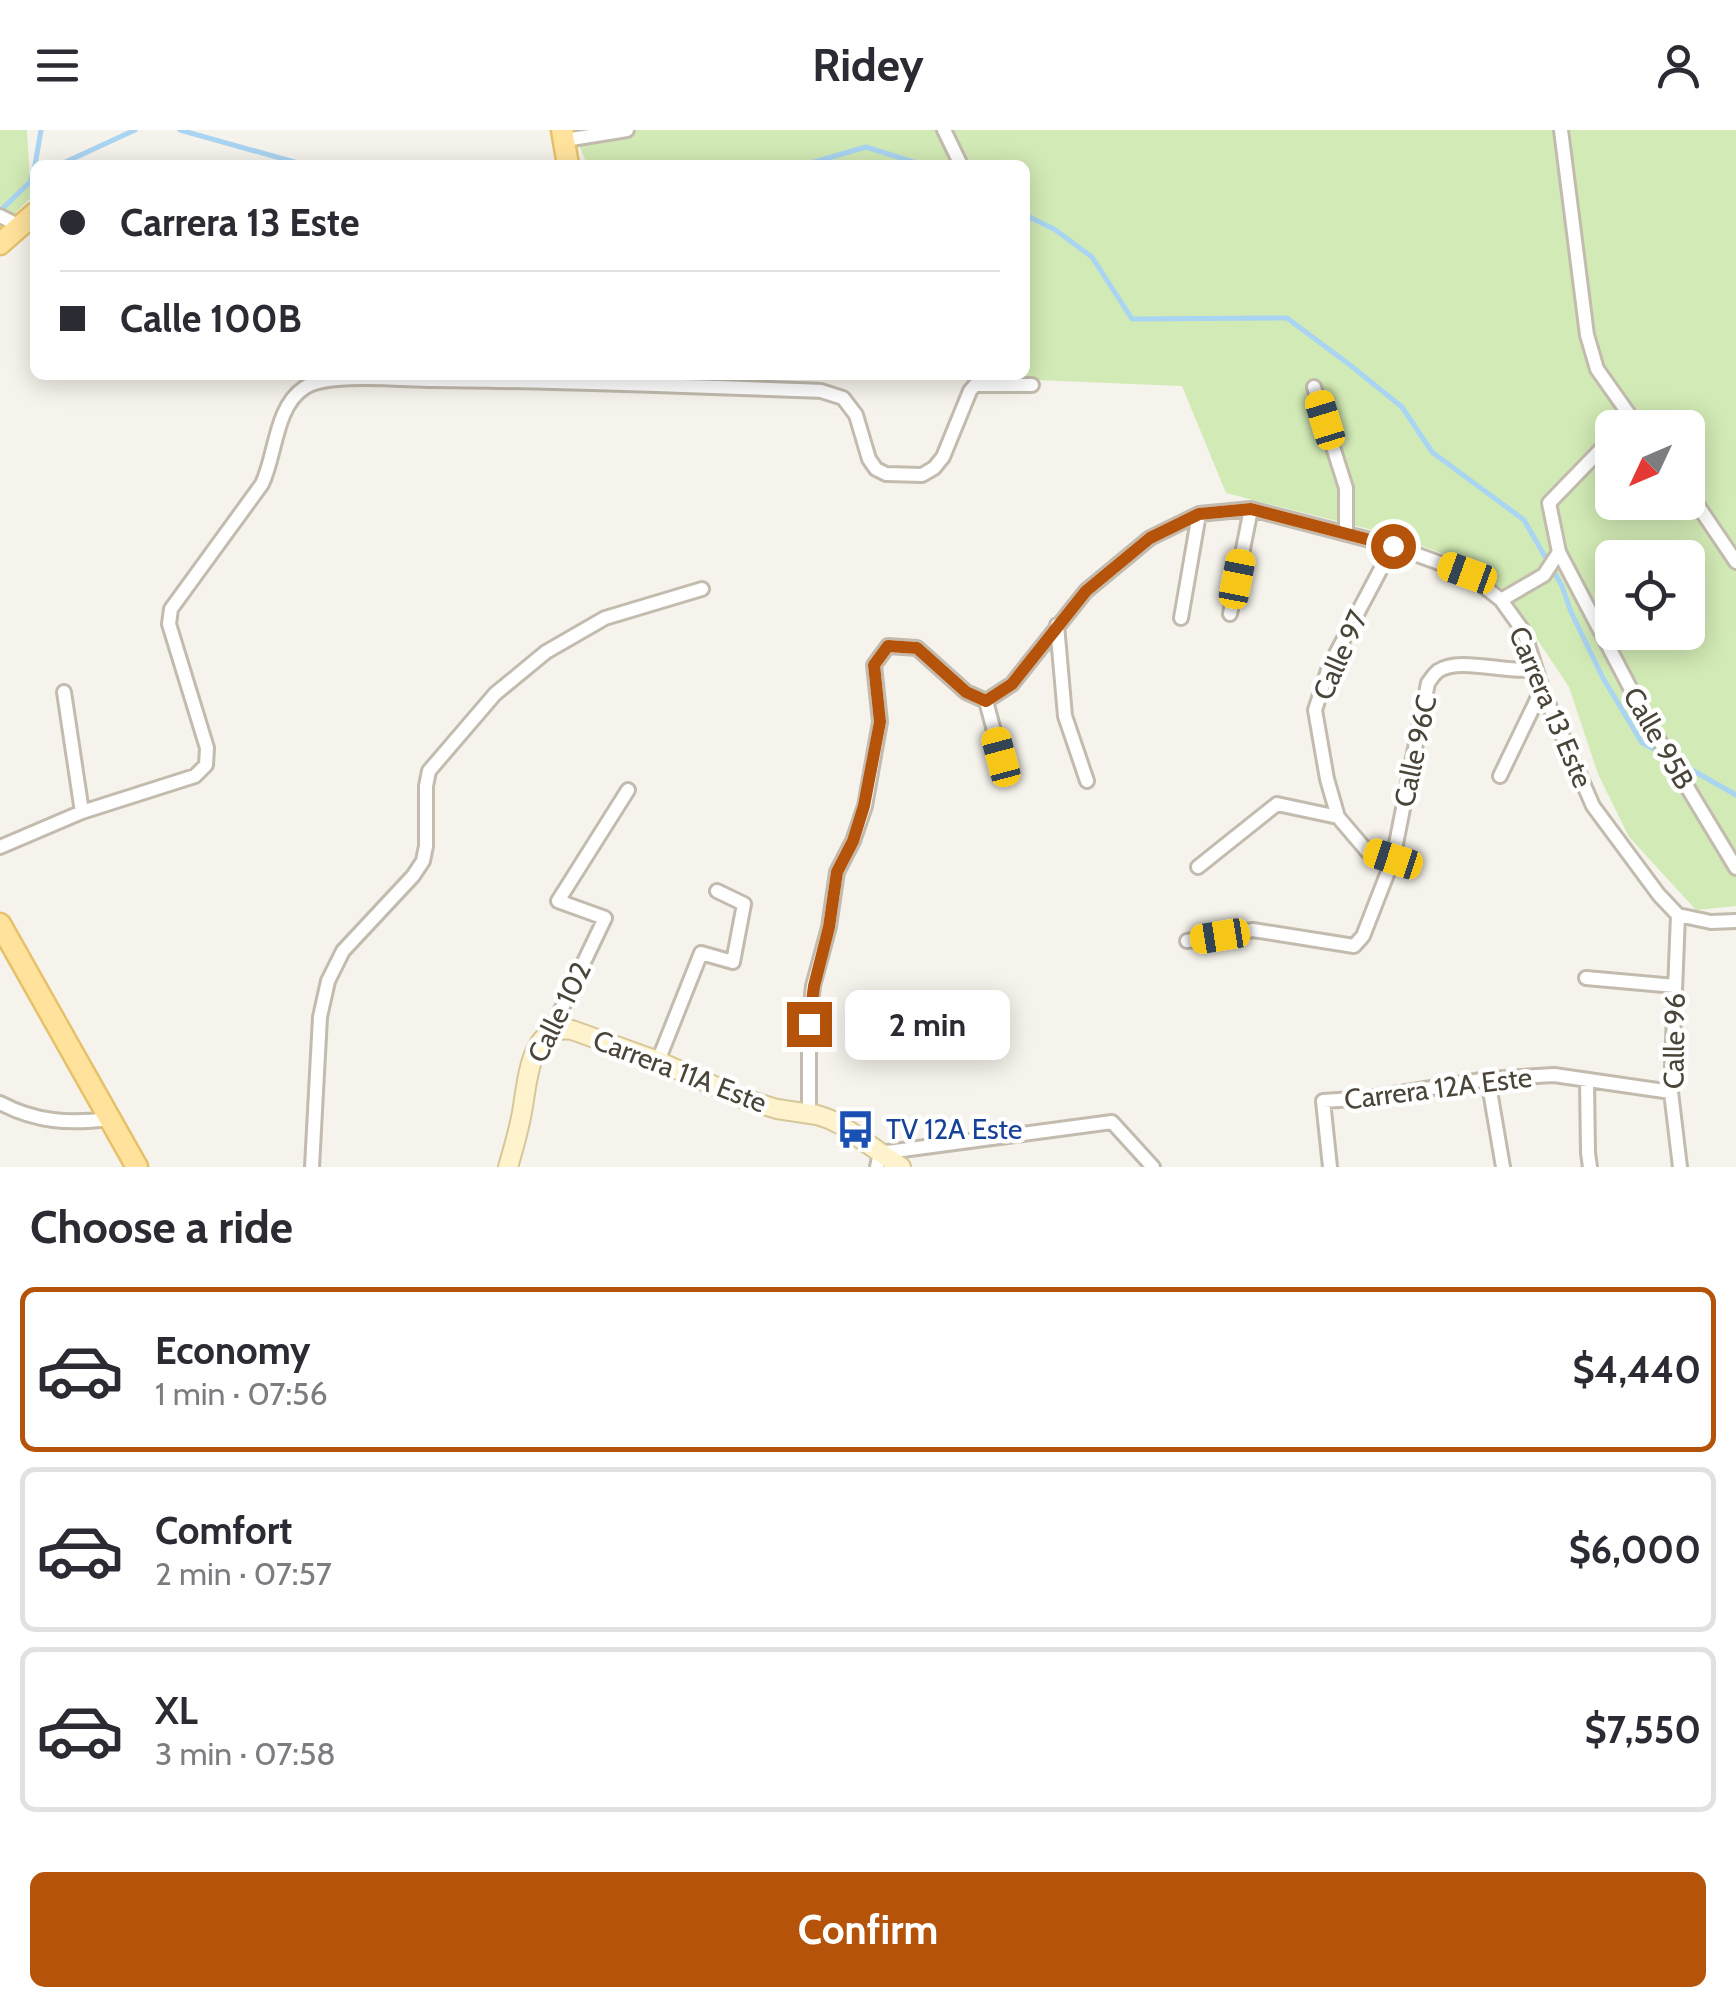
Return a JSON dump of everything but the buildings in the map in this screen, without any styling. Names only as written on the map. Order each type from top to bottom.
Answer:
[{"type":"main road","points":[[563,135],[567,160]]},
{"type":"main road","points":[[0,244],[28,219]]},
{"type":"main road","points":[[0,924],[137,1167]]},
{"type":"street","points":[[563,135],[627,130]]},
{"type":"street","points":[[944,130],[959,160]]},
{"type":"street","points":[[1561,130],[1587,334],[1597,369],[1623,410]]},
{"type":"street","points":[[0,216],[28,219]]},
{"type":"street","points":[[0,847],[82,812],[195,776],[206,766],[207,748],[169,624],[171,609],[262,484],[293,398],[305,386],[327,380]]},
{"type":"street","points":[[450,380],[821,391],[843,398],[856,415],[869,459],[876,469],[886,474],[922,476],[943,457],[974,385],[1032,386]]},
{"type":"street","points":[[1314,387],[1346,488],[1346,534]]},
{"type":"street","name":"Calle 95B","points":[[1595,456],[1549,503],[1559,552],[1648,722],[1736,868]]},
{"type":"street","points":[[1230,614],[1251,509]]},
{"type":"street","name":"Carrera 13 Este","points":[[986,701],[1012,684],[1086,591],[1150,538],[1199,514],[1251,509],[1393,546],[1467,573],[1502,600],[1524,632],[1542,689],[1594,806],[1678,914]]},
{"type":"street","points":[[1182,618],[1199,514]]},
{"type":"street","points":[[1705,516],[1736,562]]},
{"type":"street","name":"Calle 97","points":[[1393,546],[1328,667],[1315,710],[1338,817],[1367,851],[1393,859]]},
{"type":"street","points":[[1502,600],[1544,575],[1559,552]]},
{"type":"street","points":[[312,1167],[320,1017],[328,980],[343,951],[423,861],[429,771],[495,694],[546,652],[605,618],[702,589]]},
{"type":"street","points":[[1057,625],[1064,716],[1087,781]]},
{"type":"street","points":[[809,1113],[809,1024],[814,986],[829,927],[837,872],[853,841],[864,806],[880,722],[874,665],[888,646],[917,648],[966,692],[986,701],[1001,757]]},
{"type":"street","name":"Calle 96C","points":[[1187,941],[1253,930],[1354,946],[1363,936],[1393,859],[1428,684],[1439,670],[1457,665],[1520,672],[1534,669]]},
{"type":"street","points":[[1500,776],[1542,689]]},
{"type":"street","points":[[64,692],[82,812]]},
{"type":"street","name":"Calle 102","points":[[508,1167],[536,1050],[551,1031],[604,918],[558,901],[628,790]]},
{"type":"street","points":[[1198,867],[1277,804],[1338,817]]},
{"type":"street","points":[[658,1062],[700,952],[734,962],[744,904],[717,891]]},
{"type":"street","points":[[1678,914],[1710,922],[1736,921]]},
{"type":"street","name":"Calle 96","points":[[1678,914],[1671,1092],[1680,1167]]},
{"type":"street","points":[[1586,978],[1675,986]]},
{"type":"street","name":"Carrera 11A Este","points":[[551,1031],[572,1030],[762,1104],[809,1113],[841,1125],[879,1160],[902,1167]]},
{"type":"street","name":"Carrera 12A Este","points":[[1330,1167],[1323,1101],[1370,1098],[1488,1079],[1554,1076],[1671,1092]]},
{"type":"street","points":[[1488,1079],[1502,1167]]},
{"type":"street","points":[[1587,1081],[1590,1167]]},
{"type":"street","points":[[0,1103],[44,1120],[79,1123],[109,1118]]},
{"type":"street","points":[[879,1160],[1112,1122],[1153,1167]]},
{"type":"green space","points":[[0,130],[27,130],[30,199],[0,228]]},
{"type":"green space","points":[[573,130],[1736,130],[1736,906],[1696,910],[1629,837],[1598,774],[1569,687],[1519,612],[1450,556],[1388,534],[1226,493],[1182,386],[1030,380],[1030,160],[585,160]]},
{"type":"waterway","points":[[36,160],[41,130]]},
{"type":"waterway","points":[[70,160],[135,130]]},
{"type":"waterway","points":[[180,130],[287,160]]},
{"type":"waterway","points":[[821,160],[866,147],[907,160]]},
{"type":"waterway","points":[[0,211],[30,182]]},
{"type":"waterway","points":[[1030,217],[1054,229],[1092,257],[1132,319],[1287,318],[1402,407],[1432,452],[1524,520],[1562,586],[1603,678],[1642,743],[1664,754]]},
{"type":"waterway","points":[[1678,762],[1736,795]]},
{"type":"place","name":"TV 12A Este","points":[[856,1129]]},
{"type":"route","points":[[809,1024],[837,872],[853,841],[864,806],[880,722],[874,665],[888,646],[917,648],[966,692],[986,701],[1012,684],[1086,591],[1150,538],[1199,514],[1251,509],[1393,546]]}]
